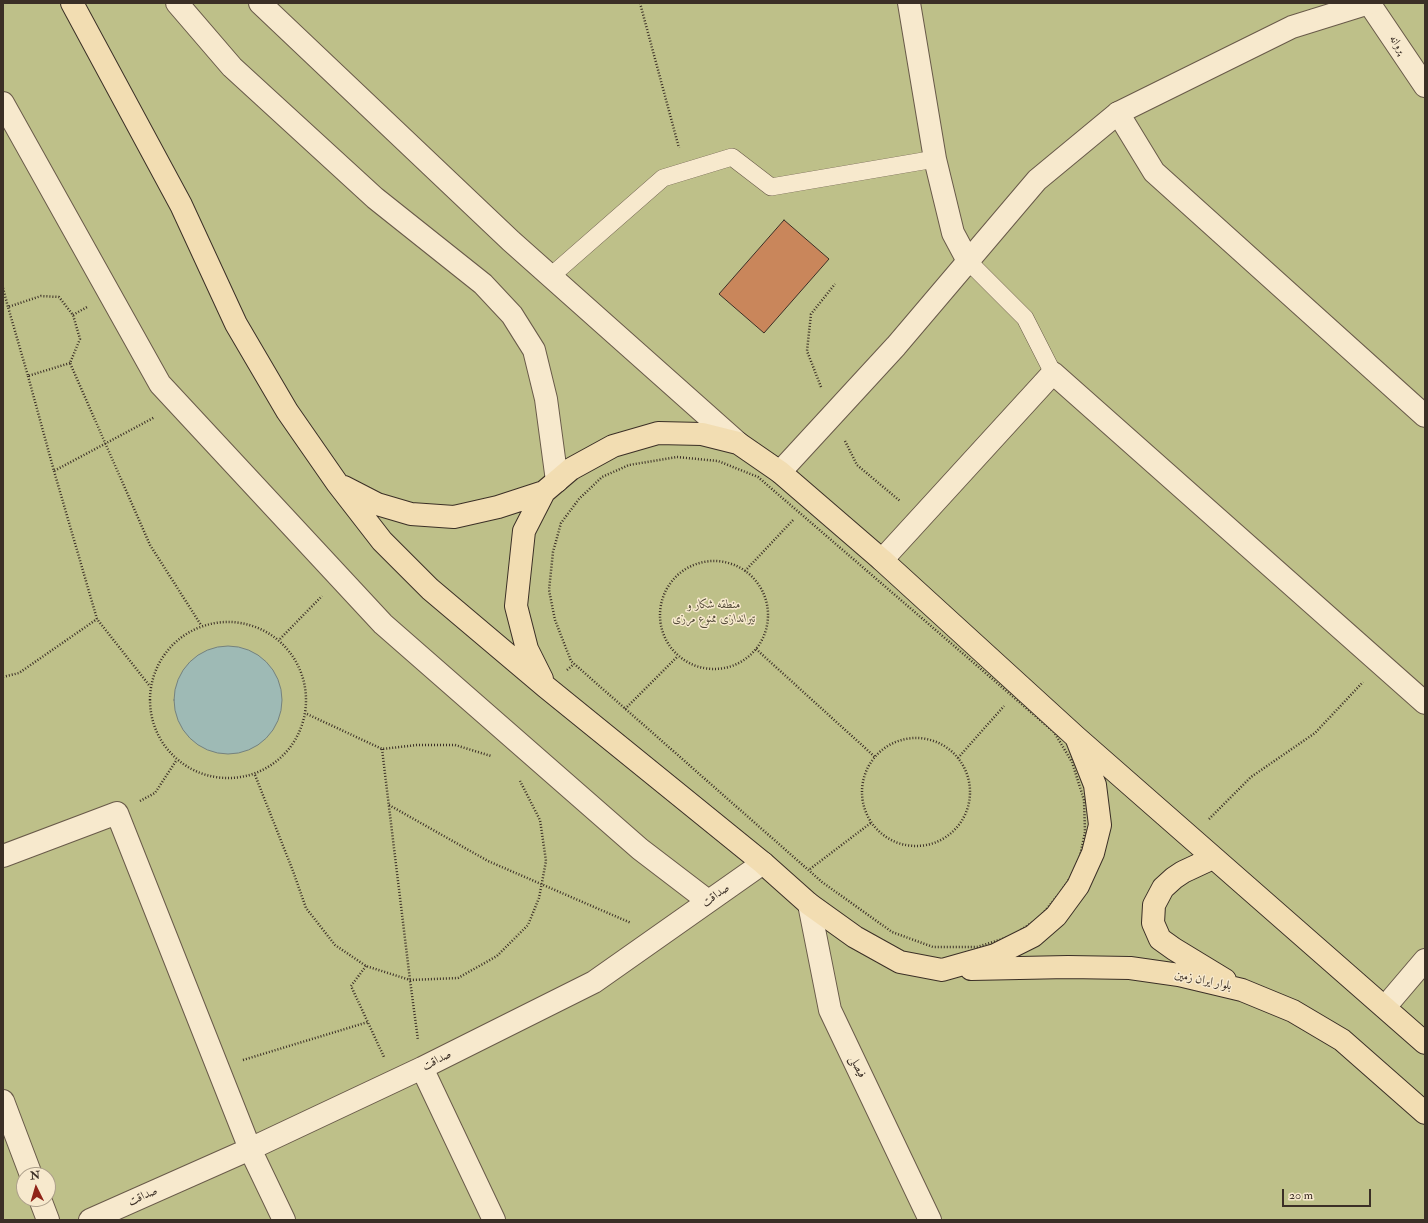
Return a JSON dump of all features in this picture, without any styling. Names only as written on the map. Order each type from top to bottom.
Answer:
[{"type":"main road","points":[[72,3],[181,205],[236,324],[287,411],[338,483],[382,541],[430,589],[546,687],[763,863],[810,904],[855,937],[900,962],[942,970],[995,955],[1033,936],[1056,916],[1078,886],[1093,854],[1100,825],[1095,785],[1076,737]]},
{"type":"main road","points":[[546,687],[527,649],[516,606],[524,531],[551,486],[571,469],[613,446],[658,433],[702,434],[738,443],[780,472],[882,560],[1017,692],[1076,737],[1425,1043]]},
{"type":"main road","points":[[338,483],[376,504],[411,514],[454,517],[498,507],[551,486]]},
{"type":"main road","points":[[1213,858],[1183,872],[1163,888],[1154,904],[1153,923],[1160,939],[1242,990]]},
{"type":"main road","name":"بلوار ایران زمین","points":[[942,970],[1068,967],[1130,968],[1179,975],[1242,990],[1293,1011],[1342,1040],[1425,1113]]},
{"type":"street","points":[[177,3],[232,67],[375,198],[483,284],[512,315],[534,350],[546,399],[551,486]]},
{"type":"street","points":[[260,3],[511,241],[738,443]]},
{"type":"street","points":[[909,3],[935,160],[953,233],[968,261]]},
{"type":"street","points":[[780,472],[896,346],[1037,180],[1118,113],[1292,27],[1369,3]]},
{"type":"street","name":"پروانه","points":[[1369,3],[1425,86]]},
{"type":"street","points":[[3,103],[160,384],[341,577],[383,624],[640,849],[708,902]]},
{"type":"street","points":[[1118,113],[1154,172],[1425,416]]},
{"type":"street","points":[[882,560],[1052,373],[1425,703]]},
{"type":"street","points":[[3,856],[118,813],[250,1149],[284,1220]]},
{"type":"street","name":"صداقت","points":[[90,1220],[250,1149],[395,1081],[594,982],[763,863]]},
{"type":"street","name":"فیصلی","points":[[810,904],[830,1010],[930,1220]]},
{"type":"street","points":[[1385,1007],[1425,960]]},
{"type":"street","points":[[422,1068],[494,1220]]},
{"type":"street","points":[[3,1101],[28,1167]]},
{"type":"street","points":[[43,1207],[48,1220]]},
{"type":"lane","points":[[551,276],[663,178],[732,157],[771,187],[935,160]]},
{"type":"lane","points":[[968,261],[1025,318],[1052,373]]},
{"type":"path","points":[[640,3],[685,172]]},
{"type":"path","points":[[3,288],[97,619],[149,686]]},
{"type":"path","points":[[8,307],[41,296],[59,297],[74,315],[80,339],[70,363],[150,545],[201,625]]},
{"type":"path","points":[[28,376],[70,363]]},
{"type":"path","points":[[54,471],[179,404]]},
{"type":"path","points":[[677,457],[718,461],[758,478],[1017,692],[1054,732],[1072,762],[1084,800],[1085,832],[1078,866],[1060,893],[1039,918],[1012,936],[977,947],[933,947],[892,932],[822,882],[571,661],[555,620],[549,590],[552,552],[561,523],[579,499],[602,477],[629,464],[677,457]]},
{"type":"path","points":[[745,571],[800,512]]},
{"type":"path","points":[[716,561],[735,564],[751,575],[763,590],[768,608],[768,626],[761,644],[756,649],[748,658],[731,667],[712,669],[694,666],[678,656],[666,641],[660,622],[661,604],[668,586],[681,572],[698,563],[716,561]]},
{"type":"path","points":[[280,639],[341,577]]},
{"type":"path","points":[[3,677],[19,673],[97,619]]},
{"type":"path","points":[[242,622],[280,639],[304,673],[307,714],[289,751],[255,775],[214,779],[176,761],[153,727],[149,686],[167,648],[201,625],[242,622]]},
{"type":"path","points":[[756,649],[875,757]]},
{"type":"path","points":[[625,709],[678,656]]},
{"type":"path","points":[[1190,838],[1251,777],[1315,733],[1381,664]]},
{"type":"path","points":[[958,758],[1017,692]]},
{"type":"path","points":[[307,714],[382,749],[417,745],[455,745],[495,757]]},
{"type":"path","points":[[918,738],[937,742],[953,752],[958,758],[965,766],[970,785],[970,804],[963,821],[950,835],[933,844],[914,846],[896,842],[880,832],[868,817],[862,800],[863,781],[870,763],[883,749],[900,740],[918,738]]},
{"type":"path","points":[[382,749],[422,1068]]},
{"type":"path","points":[[118,813],[155,793],[176,761]]},
{"type":"path","points":[[255,775],[306,908],[336,945],[366,966],[410,980],[458,978],[497,956],[528,925],[539,898],[546,861],[540,820],[519,778]]},
{"type":"path","points":[[389,805],[488,861],[660,935]]},
{"type":"path","points":[[809,870],[872,822]]},
{"type":"path","points":[[366,966],[351,986],[395,1081]]},
{"type":"path","points":[[218,1067],[368,1022]]},
{"type":"green space","name":"منطقه شکار و تیراندازی ممنوع مرزی","points":[[3,3],[1425,3],[1425,1220],[3,1220]]},
{"type":"water","points":[[228,646],[238,647],[258,655],[266,662],[273,670],[281,690],[281,710],[273,730],[266,738],[258,745],[238,753],[228,754],[218,753],[198,745],[190,738],[183,730],[175,710],[174,700],[175,690],[183,670],[190,662],[198,655],[218,647]]},
{"type":"building","points":[[784,220],[829,259],[764,333],[719,294]]}]
